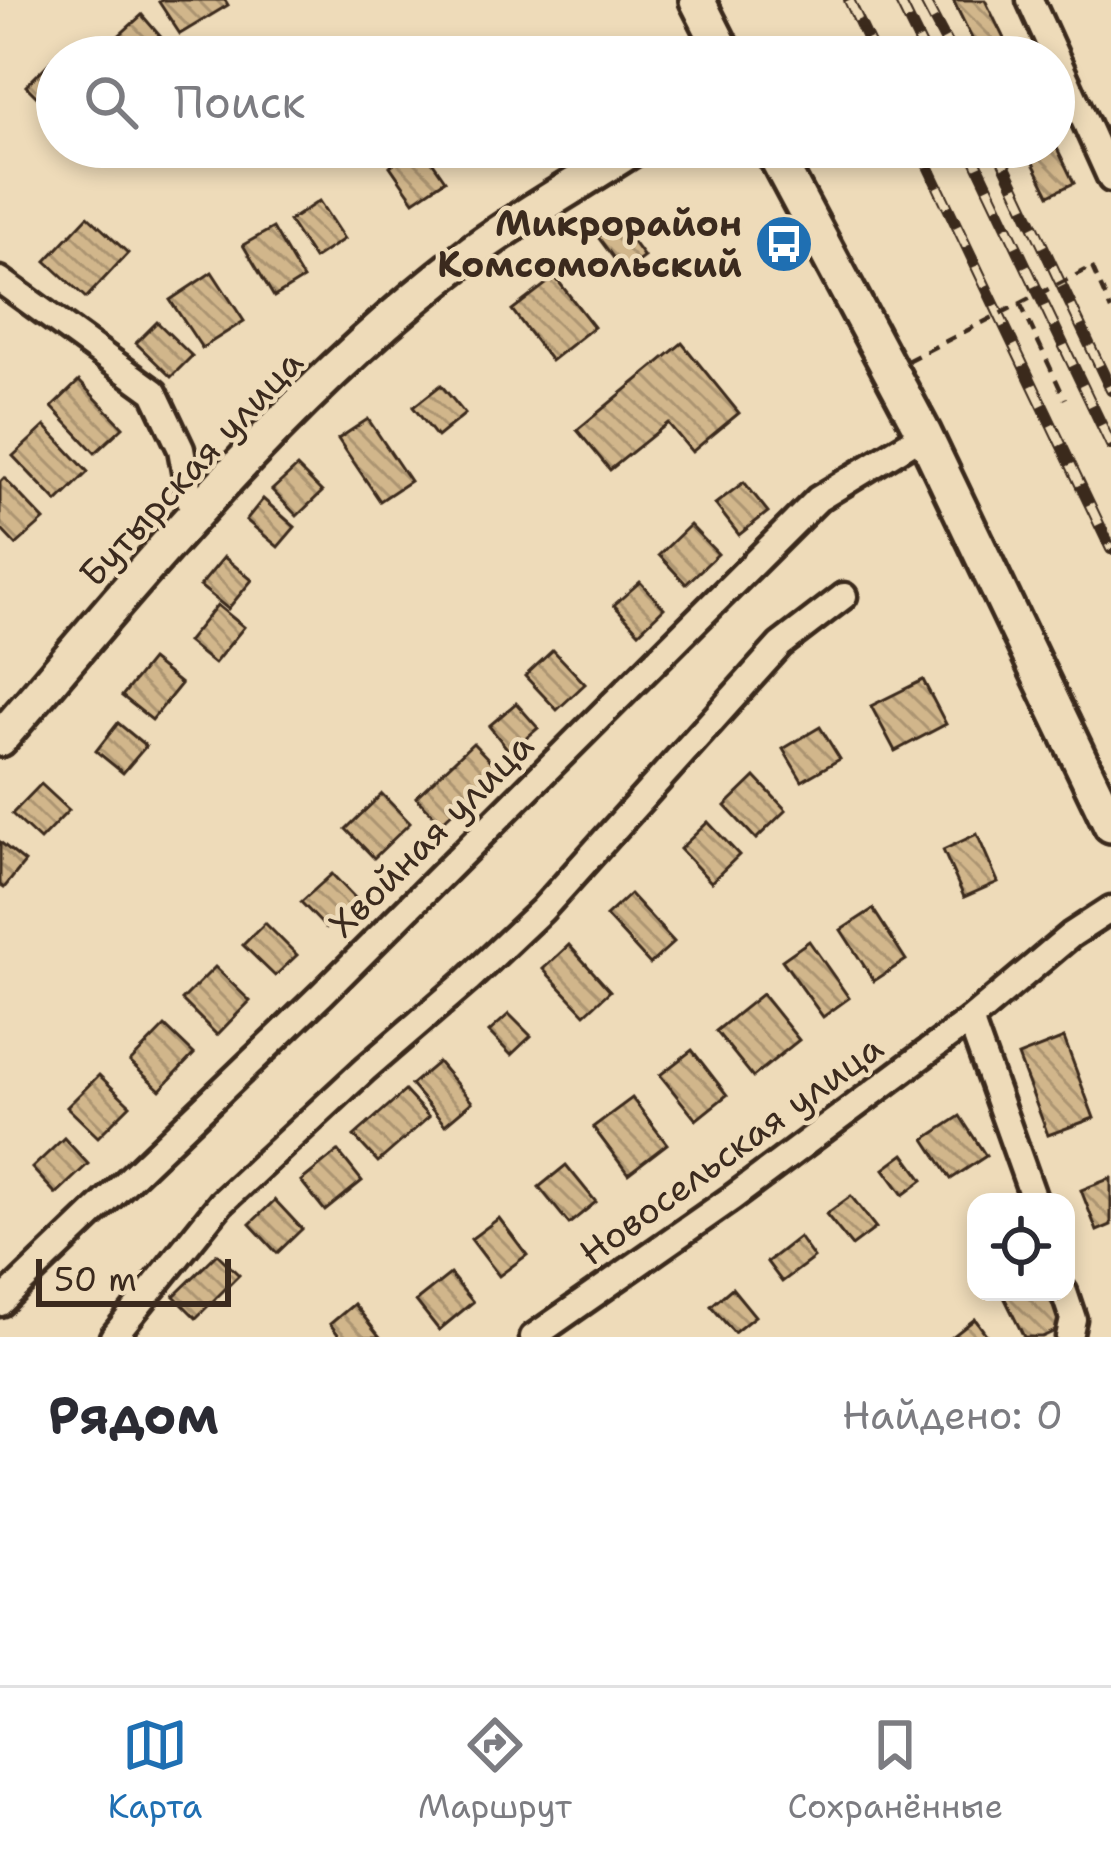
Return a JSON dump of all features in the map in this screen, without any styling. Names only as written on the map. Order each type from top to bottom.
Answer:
[{"type":"street","points":[[697,0],[715,36]]},
{"type":"street","points":[[1030,0],[1046,36]]},
{"type":"street","points":[[1075,99],[1111,179]]},
{"type":"street","name":"Бутырская улица","points":[[0,739],[279,421],[469,254],[602,168]]},
{"type":"street","points":[[782,168],[924,434],[1111,825]]},
{"type":"street","points":[[0,280],[154,392],[181,448],[193,515]]},
{"type":"street","name":"Хвойная улица","points":[[0,1303],[322,994],[818,499],[924,434]]},
{"type":"street","points":[[113,1337],[221,1203],[542,910],[780,645],[844,596]]},
{"type":"street","name":"Новосельская улица","points":[[533,1337],[732,1198],[1111,909]]},
{"type":"street","points":[[970,1020],[1032,1193]]},
{"type":"street","points":[[1067,1301],[1072,1319],[1069,1337]]},
{"type":"path","points":[[907,362],[1092,267],[1111,310]]},
{"type":"path","points":[[1020,304],[1065,399]]},
{"type":"building","points":[[162,0],[225,0],[228,5],[180,34]]},
{"type":"building","points":[[953,0],[985,0],[1003,36],[971,36]]},
{"type":"building","points":[[142,15],[160,36],[119,36]]},
{"type":"building","points":[[36,76],[36,96],[26,86]]},
{"type":"building","points":[[391,168],[437,168],[445,180],[414,201]]},
{"type":"building","points":[[1036,168],[1067,168],[1074,183],[1049,195]]},
{"type":"building","points":[[319,201],[344,239],[314,259],[289,221]]},
{"type":"building","points":[[88,216],[128,253],[86,298],[46,261]]},
{"type":"building","points":[[618,222],[644,257],[624,272],[598,237]]},
{"type":"building","points":[[273,228],[303,279],[274,297],[243,245]]},
{"type":"building","points":[[212,272],[244,321],[202,348],[170,300]]},
{"type":"building","points":[[555,277],[594,327],[551,361],[512,310]]},
{"type":"building","points":[[157,322],[192,356],[171,377],[136,343]]},
{"type":"building","points":[[682,343],[739,413],[692,452],[668,423],[610,470],[577,430]]},
{"type":"building","points":[[79,381],[123,427],[95,453],[52,407]]},
{"type":"building","points":[[441,385],[465,414],[437,437],[413,407]]},
{"type":"building","points":[[368,419],[410,481],[380,501],[338,439]]},
{"type":"building","points":[[45,426],[88,472],[57,502],[13,456]]},
{"type":"building","points":[[297,467],[322,492],[297,516],[272,490]]},
{"type":"building","points":[[4,478],[44,520],[16,545],[0,528],[0,482]]},
{"type":"building","points":[[744,482],[768,512],[739,535],[715,504]]},
{"type":"building","points":[[263,499],[295,527],[278,547],[246,520]]},
{"type":"building","points":[[690,525],[718,554],[686,584],[659,555]]},
{"type":"building","points":[[224,557],[252,580],[228,609],[200,586]]},
{"type":"building","points":[[640,582],[664,608],[639,632],[614,605]]},
{"type":"building","points":[[217,605],[244,627],[214,664],[187,642]]},
{"type":"building","points":[[553,650],[585,684],[557,710],[525,676]]},
{"type":"building","points":[[151,660],[181,684],[152,720],[122,696]]},
{"type":"building","points":[[923,680],[946,724],[895,751],[871,706]]},
{"type":"building","points":[[516,703],[538,728],[510,752],[489,726]]},
{"type":"building","points":[[118,723],[146,746],[123,773],[96,751]]},
{"type":"building","points":[[820,727],[840,759],[802,781],[783,749]]},
{"type":"building","points":[[473,743],[498,769],[441,823],[416,797]]},
{"type":"building","points":[[755,777],[786,810],[756,839],[725,806]]},
{"type":"building","points":[[41,784],[69,810],[40,840],[12,814]]},
{"type":"building","points":[[382,794],[410,823],[374,858],[346,829]]},
{"type":"building","points":[[708,822],[739,855],[711,882],[680,849]]},
{"type":"building","points":[[977,834],[998,882],[964,897],[943,850]]},
{"type":"building","points":[[0,842],[25,862],[4,888],[0,885]]},
{"type":"building","points":[[332,874],[357,900],[326,928],[301,902]]},
{"type":"building","points":[[630,894],[674,942],[650,964],[606,916]]},
{"type":"building","points":[[873,909],[906,960],[874,981],[841,930]]},
{"type":"building","points":[[265,923],[297,955],[275,976],[243,945]]},
{"type":"building","points":[[809,941],[849,998],[823,1017],[782,960]]},
{"type":"building","points":[[569,945],[610,991],[585,1014],[543,969]]},
{"type":"building","points":[[215,967],[250,1001],[217,1035],[182,1000]]},
{"type":"building","points":[[762,994],[799,1040],[753,1077],[716,1031]]},
{"type":"building","points":[[509,1014],[531,1036],[511,1055],[489,1032]]},
{"type":"building","points":[[165,1026],[194,1054],[160,1090],[130,1062]]},
{"type":"building","points":[[1064,1038],[1094,1118],[1048,1135],[1018,1056]]},
{"type":"building","points":[[692,1050],[727,1095],[696,1120],[660,1075]]},
{"type":"building","points":[[438,1062],[472,1102],[445,1125],[411,1085]]},
{"type":"building","points":[[99,1075],[130,1105],[98,1137],[67,1107]]},
{"type":"building","points":[[405,1091],[429,1117],[378,1162],[354,1136]]},
{"type":"building","points":[[632,1098],[667,1144],[628,1174],[593,1127]]},
{"type":"building","points":[[960,1116],[986,1156],[951,1179],[925,1139]]},
{"type":"building","points":[[64,1138],[88,1164],[56,1194],[32,1168]]},
{"type":"building","points":[[338,1151],[362,1181],[325,1211],[301,1181]]},
{"type":"building","points":[[904,1154],[923,1180],[903,1195],[884,1169]]},
{"type":"building","points":[[566,1165],[596,1202],[569,1224],[539,1187]]},
{"type":"building","points":[[1111,1178],[1111,1225],[1097,1231],[1081,1190]]},
{"type":"building","points":[[851,1196],[876,1228],[852,1246],[826,1214]]},
{"type":"building","points":[[275,1200],[302,1229],[277,1253],[250,1224]]},
{"type":"building","points":[[499,1218],[527,1255],[499,1276],[471,1239]]},
{"type":"building","points":[[799,1237],[814,1258],[782,1282],[767,1262]]},
{"type":"building","points":[[217,1254],[239,1275],[196,1318],[174,1296]]},
{"type":"building","points":[[450,1274],[473,1302],[439,1330],[416,1301]]},
{"type":"building","points":[[732,1288],[755,1316],[734,1333],[711,1306]]},
{"type":"building","points":[[1006,1301],[1054,1301],[1066,1326],[1042,1337],[1024,1337]]},
{"type":"building","points":[[354,1304],[380,1337],[340,1337],[330,1324]]},
{"type":"building","points":[[975,1319],[988,1337],[952,1337]]},
{"type":"railway","points":[[849,0],[866,36]]},
{"type":"railway","points":[[899,0],[917,36]]},
{"type":"railway","points":[[924,0],[943,36]]},
{"type":"railway","points":[[929,168],[1111,549]]},
{"type":"railway","points":[[979,168],[1111,445]]},
{"type":"railway","points":[[1006,168],[1111,390]]},
{"type":"place","name":"Микрорайон Комсомольский","points":[[784,244]]}]
